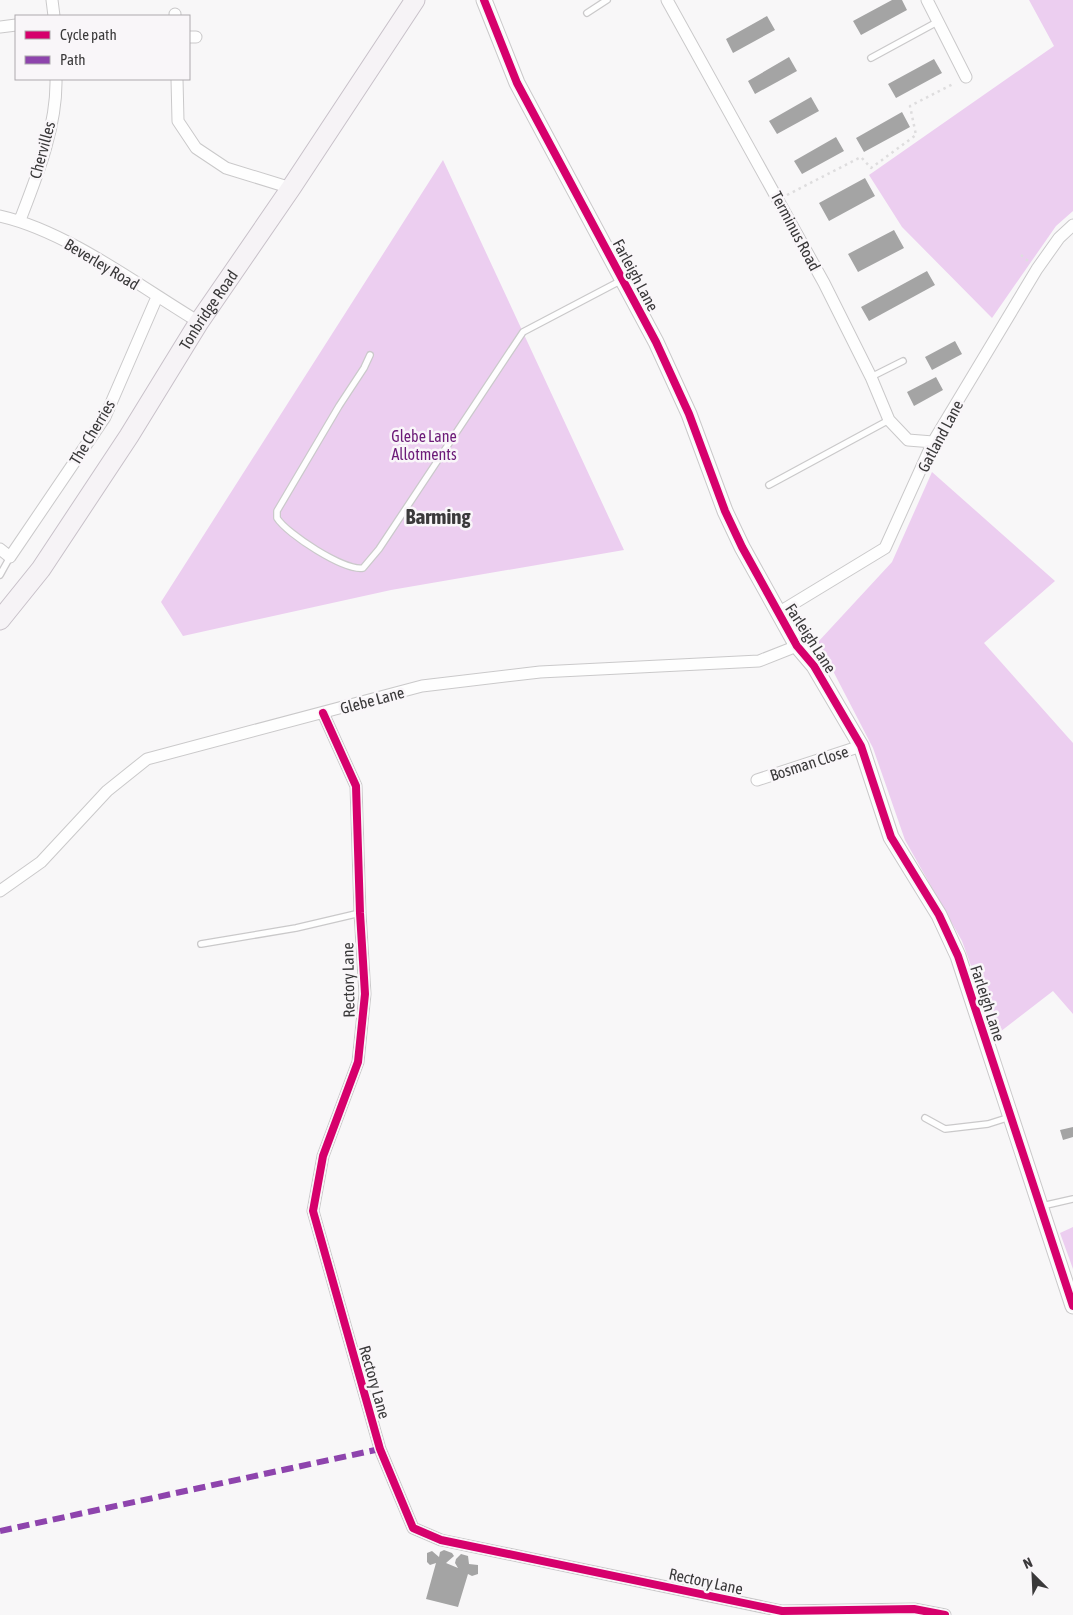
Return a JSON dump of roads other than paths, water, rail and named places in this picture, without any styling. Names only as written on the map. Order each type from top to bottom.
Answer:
[{"type":"main road","name":"Tonbridge Road","points":[[0,620],[46,561],[129,436],[199,322],[292,188],[415,0]]},
{"type":"street","points":[[52,0],[54,15]]},
{"type":"street","name":"Farleigh Lane","points":[[484,0],[517,83],[624,279],[656,342],[689,414],[729,520],[778,614],[797,646],[814,666],[861,746],[891,837],[939,915],[958,956],[1073,1306]]},
{"type":"street","points":[[927,0],[939,20],[966,78]]},
{"type":"street","name":"Terminus Road","points":[[671,1],[779,200],[871,377],[889,420],[908,440],[934,442]]},
{"type":"street","points":[[0,28],[15,24]]},
{"type":"street","name":"Chervilles","points":[[20,220],[42,160],[56,95],[56,80]]},
{"type":"street","points":[[177,80],[178,121],[196,148],[226,168],[292,188]]},
{"type":"street","name":"Beverley Road","points":[[0,216],[20,220],[68,242],[199,322]]},
{"type":"street","name":"Gatland Lane","points":[[778,614],[886,548],[934,442],[1037,269],[1059,238],[1073,225]]},
{"type":"street","name":"The Cherries","points":[[10,558],[105,418],[157,297]]},
{"type":"street","points":[[0,549],[10,558]]},
{"type":"street","name":"Glebe Lane","points":[[0,891],[41,862],[107,791],[147,759],[422,686],[540,672],[759,661],[797,646]]},
{"type":"street","name":"Rectory Lane","points":[[323,713],[356,786],[360,914],[365,994],[358,1062],[323,1156],[313,1211],[380,1449],[413,1528],[441,1540],[782,1611],[914,1608],[945,1615]]},
{"type":"street","name":"Bosman Close","points":[[757,780],[861,746]]},
{"type":"lane","points":[[587,13],[607,0]]},
{"type":"lane","points":[[871,58],[939,20]]},
{"type":"lane","points":[[370,355],[278,511],[277,518],[288,530],[336,561],[357,569],[363,568],[379,549],[523,332],[624,279]]},
{"type":"lane","points":[[871,377],[903,360]]},
{"type":"lane","points":[[769,485],[889,420]]},
{"type":"lane","points":[[0,575],[10,558]]},
{"type":"lane","points":[[201,944],[296,928],[360,914]]},
{"type":"lane","points":[[925,1118],[945,1128],[988,1124],[1010,1117]]},
{"type":"lane","points":[[1040,1207],[1073,1199]]},
{"type":"district","name":"Barming","points":[[438,517]]},
{"type":"park label","name":"Glebe Lane Allotments","points":[[424,445]]}]
